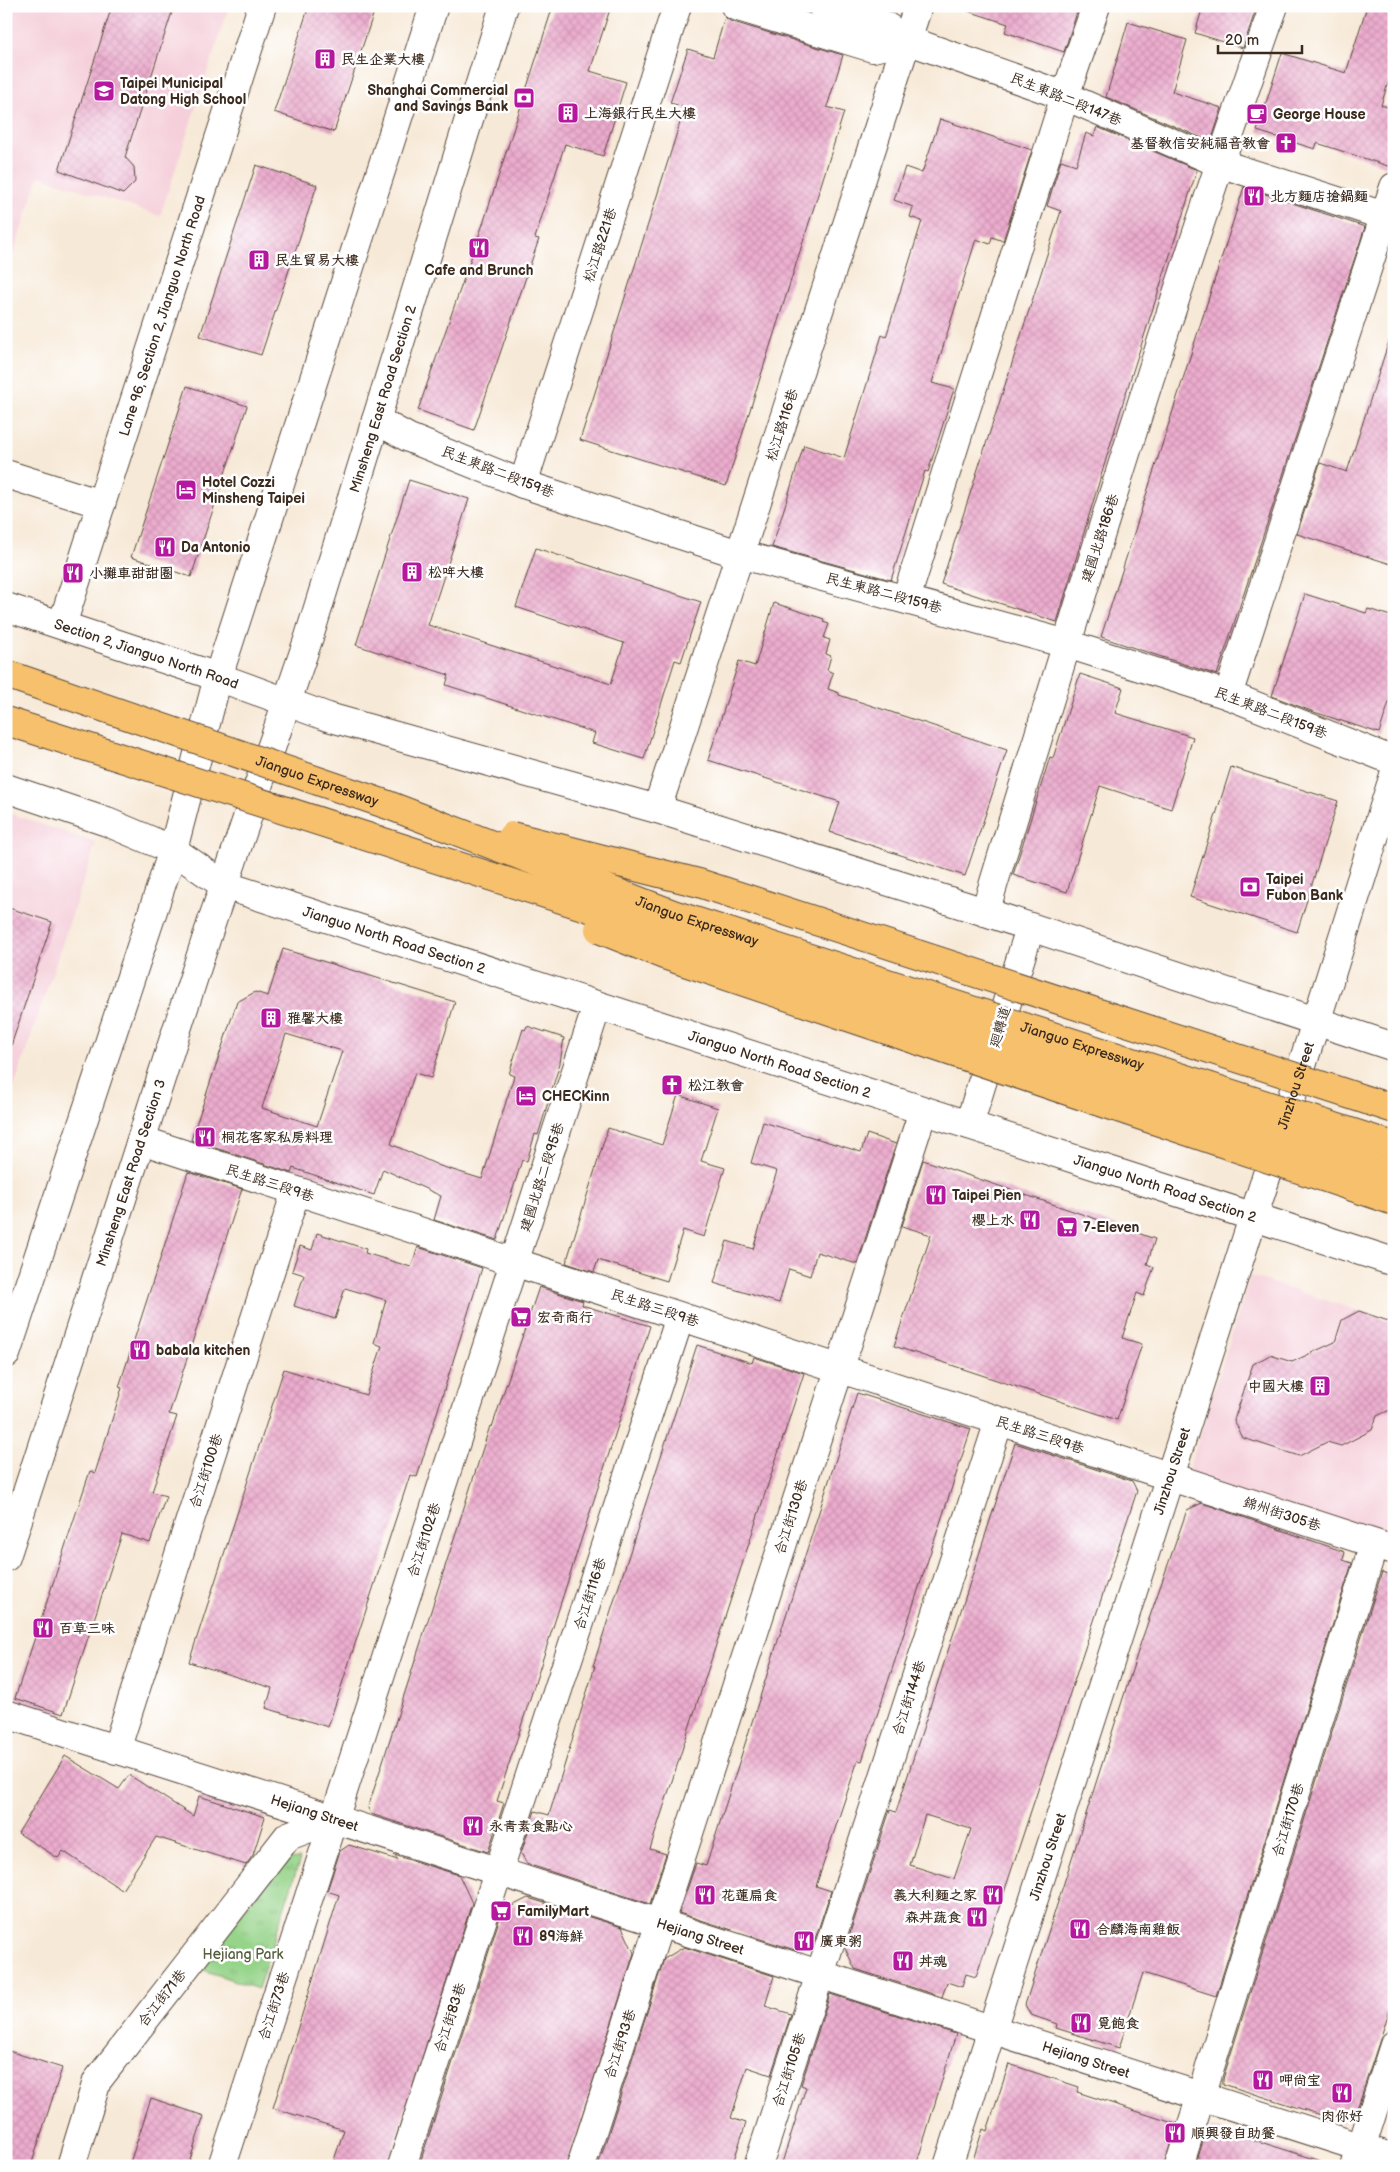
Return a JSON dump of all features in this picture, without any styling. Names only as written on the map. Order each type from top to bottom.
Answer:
[{"type":"highway","name":"Jianguo Expressway","points":[[6,674],[388,805],[673,914],[1394,1146]]},
{"type":"highway","name":"Jianguo Expressway","points":[[6,721],[661,931],[1394,1175]]},
{"type":"highway","points":[[388,805],[699,883],[1394,1109]]},
{"type":"highway","points":[[379,840],[664,955],[1394,1201]]},
{"type":"street","name":"Lane 96, Section 2, Jianguo North Road","points":[[62,625],[262,6]]},
{"type":"street","points":[[6,1354],[173,850],[218,677],[434,6]]},
{"type":"street","name":"Minsheng East Road Section 2","points":[[256,790],[309,637],[504,6]]},
{"type":"street","name":"松江路221巷","points":[[522,484],[677,6]]},
{"type":"street","points":[[735,6],[873,48],[907,40]]},
{"type":"street","name":"民生東路二段147巷","points":[[822,6],[881,22],[907,40],[1065,96],[1219,163],[1389,218]]},
{"type":"street","name":"松江路116巷","points":[[657,809],[918,6]]},
{"type":"street","points":[[906,599],[1065,96],[1096,6]]},
{"type":"street","name":"建國北路186巷","points":[[985,912],[1067,644],[1219,163],[1274,6]]},
{"type":"street","points":[[1228,695],[1389,218],[1394,187]]},
{"type":"street","name":"民生東路二段159巷","points":[[376,420],[409,438],[522,484],[739,554],[1067,644],[1228,695],[1394,761]]},
{"type":"street","points":[[6,474],[101,504]]},
{"type":"street","name":"Section 2, Jianguo North Road","points":[[6,607],[286,701]]},
{"type":"street","points":[[286,701],[337,720],[657,809],[985,912],[1394,1047]]},
{"type":"street","name":"Jinzhou Street","points":[[948,2166],[1394,775]]},
{"type":"street","points":[[6,788],[107,822],[173,850]]},
{"type":"street","name":"Minsheng East Road Section 3","points":[[6,1557],[256,790]]},
{"type":"street","name":"Jianguo North Road Section 2","points":[[173,850],[224,885],[1394,1262]]},
{"type":"street","name":"廻轉道","points":[[969,1125],[1030,928]]},
{"type":"street","name":"建國北路二段95巷","points":[[514,1262],[597,1006]]},
{"type":"street","name":"合江街130巷","points":[[659,1922],[923,1111]]},
{"type":"street","name":"民生路三段9巷","points":[[141,1140],[1170,1477]]},
{"type":"street","name":"合江街100巷","points":[[116,1750],[296,1191]]},
{"type":"street","name":"合江街102巷","points":[[334,1819],[514,1262]]},
{"type":"street","name":"合江街116巷","points":[[499,1871],[680,1317]]},
{"type":"street","name":"合江街144巷","points":[[820,1974],[999,1421]]},
{"type":"street","name":"錦州街305巷","points":[[1170,1477],[1384,1547]]},
{"type":"street","name":"合江街170巷","points":[[1179,2166],[1384,1547]]},
{"type":"street","name":"Hejiang Street","points":[[6,1714],[1202,2096],[1359,2157],[1394,2158]]},
{"type":"street","name":"合江街71巷","points":[[70,2166],[97,2081],[288,1836],[334,1819]]},
{"type":"street","name":"合江街73巷","points":[[222,2166],[334,1819]]},
{"type":"street","name":"合江街83巷","points":[[402,2166],[499,1871]]},
{"type":"street","name":"合江街93巷","points":[[581,2166],[659,1922]]},
{"type":"street","name":"合江街105巷","points":[[758,2166],[820,1974]]},
{"type":"street","points":[[1359,2157],[1394,2045]]},
{"type":"shaded area","name":"Taipei Municipal Datong High School","points":[[6,6],[229,6],[160,216],[39,176],[6,276]]},
{"type":"shaded area","points":[[6,812],[96,843],[6,1111]]},
{"type":"shaded area","points":[[1250,1276],[1394,1322],[1394,1544],[1186,1479]]},
{"type":"green space","name":"Hejiang Park","points":[[300,1859],[258,1989],[201,1969],[281,1860]]},
{"type":"building","points":[[112,6],[174,6],[125,157],[134,167],[135,182],[123,194],[59,170]]},
{"type":"building","name":"民生企業大樓","points":[[309,6],[376,6],[334,132],[274,112]]},
{"type":"building","points":[[553,6],[611,6],[590,71],[626,82],[603,156],[565,144],[535,238],[539,239],[474,430],[418,410],[484,221]]},
{"type":"building","points":[[969,6],[1079,6],[1064,52],[1005,32],[1008,24],[968,11]]},
{"type":"building","points":[[1203,6],[1257,6],[1243,48],[1195,33]]},
{"type":"building","points":[[1367,6],[1394,6],[1394,65],[1381,105],[1394,109],[1394,168],[1317,143],[1315,149],[1257,131],[1282,53],[1346,73]]},
{"type":"building","points":[[725,17],[730,21],[843,55],[827,107],[844,112],[726,486],[580,440],[685,107],[670,103],[688,49],[713,57]]},
{"type":"building","points":[[1128,22],[1187,40],[1172,92],[1222,108],[1211,142],[1106,97]]},
{"type":"building","points":[[940,119],[1032,150],[1003,241],[992,237],[990,244],[976,239],[932,383],[954,389],[928,472],[925,471],[891,580],[772,547],[804,445],[844,458],[882,335],[886,337],[922,221],[910,217],[913,207],[894,200],[905,167],[922,173]]},
{"type":"building","points":[[1097,127],[1197,170],[1125,396],[1057,622],[941,584],[1061,211],[1047,206],[1061,160],[1076,165],[1086,133],[1094,136]]},
{"type":"building","name":"民生貿易大樓","points":[[256,165],[317,185],[261,355],[200,336]]},
{"type":"building","points":[[1244,187],[1365,227],[1217,675],[1101,637]]},
{"type":"building","points":[[1389,341],[1394,342],[1394,565],[1297,534],[1320,463],[1347,472]]},
{"type":"building","name":"Hotel Cozzi Minsheng Taipei","points":[[187,386],[247,406],[191,577],[131,557]]},
{"type":"building","points":[[409,480],[469,499],[428,625],[611,684],[624,643],[516,607],[536,548],[701,602],[681,662],[675,660],[644,759],[592,743],[595,733],[446,685],[449,675],[356,645]]},
{"type":"building","points":[[1305,594],[1366,613],[1368,609],[1394,617],[1394,687],[1379,733],[1272,696]]},
{"type":"building","points":[[774,603],[824,619],[823,622],[829,624],[824,638],[830,640],[826,654],[831,656],[827,670],[833,673],[828,689],[839,693],[839,695],[1007,750],[965,876],[830,832],[840,802],[708,760],[739,661],[755,666]]},
{"type":"building","points":[[1080,674],[1123,688],[1115,713],[1193,737],[1171,809],[1100,786],[1067,892],[1013,875],[1050,757],[1053,758]]},
{"type":"building","points":[[1231,767],[1338,801],[1297,932],[1190,897]]},
{"type":"building","points":[[6,907],[52,922],[11,1046],[6,1046]]},
{"type":"building","points":[[283,949],[455,1002],[431,1078],[415,1073],[391,1144],[440,1166],[482,1179],[514,1076],[509,1074],[523,1029],[525,1030],[527,1026],[564,1038],[560,1063],[538,1135],[535,1134],[527,1161],[522,1160],[497,1240],[434,1220],[441,1196],[383,1169],[374,1195],[293,1168],[291,1173],[191,1140],[237,1002],[255,992],[268,996]],"holes":[[[286,1034],[342,1051],[317,1126],[262,1108]]]},
{"type":"building","points":[[678,1095],[718,1108],[701,1161],[725,1168],[704,1237],[683,1230],[667,1281],[598,1260],[594,1272],[566,1263],[608,1128],[662,1145]]},
{"type":"building","points":[[763,1122],[861,1152],[867,1134],[896,1144],[857,1264],[817,1252],[810,1276],[789,1269],[779,1303],[714,1283],[727,1241],[753,1249],[777,1171],[751,1163]]},
{"type":"building","points":[[923,1160],[1155,1239],[1147,1264],[1154,1267],[1144,1296],[1137,1293],[1122,1338],[1142,1344],[1117,1420],[894,1346],[931,1235],[902,1226]]},
{"type":"building","points":[[188,1172],[242,1189],[169,1414],[177,1416],[152,1492],[166,1496],[150,1543],[122,1534],[63,1714],[15,1698],[90,1471],[95,1473],[122,1388],[119,1387]]},
{"type":"building","points":[[317,1233],[366,1249],[365,1253],[411,1267],[418,1247],[482,1268],[417,1477],[410,1475],[328,1727],[266,1708],[272,1688],[189,1662],[284,1369],[366,1395],[382,1346],[374,1343],[386,1300],[345,1288],[335,1319],[294,1306],[304,1275],[292,1271],[300,1246],[312,1250]]},
{"type":"building","points":[[539,1287],[583,1301],[582,1305],[650,1326],[497,1801],[504,1803],[488,1852],[371,1814],[368,1808],[490,1426],[492,1427]]},
{"type":"building","name":"中國大樓","points":[[1359,1311],[1394,1323],[1394,1408],[1377,1416],[1372,1430],[1341,1446],[1327,1442],[1299,1456],[1243,1438],[1234,1420],[1253,1364],[1270,1355],[1292,1362],[1335,1342],[1342,1320]]},
{"type":"building","points":[[697,1345],[752,1363],[754,1357],[804,1373],[650,1849],[666,1854],[650,1904],[527,1864],[521,1853],[535,1811],[549,1815],[595,1666],[593,1666]]},
{"type":"building","points":[[857,1393],[971,1429],[862,1761],[858,1760],[816,1886],[831,1891],[814,1942],[798,1951],[679,1913],[696,1863],[706,1866]]},
{"type":"building","points":[[1015,1443],[1132,1481],[1137,1491],[976,1977],[966,1974],[962,1987],[947,1982],[942,1997],[855,1969],[845,1948],[890,1810],[896,1812]],"holes":[[[925,1815],[971,1829],[954,1879],[910,1865]]]},
{"type":"building","points":[[1202,1503],[1345,1552],[1343,1560],[1352,1563],[1216,1996],[1143,1973],[1119,2048],[1056,2028],[1057,2024],[1031,2015],[1025,2005],[1141,1642],[1187,1510]]},
{"type":"building","points":[[1382,1572],[1394,1576],[1394,1997],[1355,2115],[1343,2122],[1223,2084],[1223,2079]]},
{"type":"building","points":[[65,1756],[119,1789],[129,1775],[193,1816],[199,1796],[265,1817],[253,1855],[246,1865],[156,1837],[122,1890],[63,1851],[58,1858],[18,1833]]},
{"type":"building","points":[[349,1845],[398,1860],[394,1855],[459,1875],[472,1903],[387,2166],[332,2166],[344,2130],[273,2108],[339,1895],[327,1891],[340,1851]]},
{"type":"building","points":[[528,1898],[622,1927],[634,1953],[566,2166],[419,2166],[502,1911]]},
{"type":"building","points":[[684,1947],[774,1976],[765,2006],[791,2014],[771,2075],[747,2067],[731,2118],[746,2123],[732,2166],[598,2166],[664,1959]]},
{"type":"building","points":[[830,1994],[956,2034],[916,2166],[781,2166],[806,2087],[801,2085]]},
{"type":"building","points":[[6,2050],[62,2068],[31,2166],[6,2166]]},
{"type":"building","points":[[1009,2064],[1079,2087],[1077,2092],[1176,2124],[1164,2166],[971,2166],[983,2129],[987,2131]]},
{"type":"building","points":[[151,2098],[204,2116],[188,2166],[129,2166]]},
{"type":"building","points":[[1216,2128],[1321,2161],[1320,2166],[1195,2166],[1206,2132]]},
{"type":"place","name":"民生企業大樓","points":[[325,59]]},
{"type":"place","name":"Taipei Municipal Datong High School","points":[[104,91]]},
{"type":"place","name":"Shanghai Commercial and Savings Bank","points":[[524,98]]},
{"type":"place","name":"上海銀行民生大樓","points":[[568,113]]},
{"type":"place","name":"George House","points":[[1257,114]]},
{"type":"place","name":"基督教信安純福音教會","points":[[1286,143]]},
{"type":"place","name":"北方麵店搶鍋麵","points":[[1254,196]]},
{"type":"place","name":"Cafe and Brunch","points":[[479,248]]},
{"type":"place","name":"民生貿易大樓","points":[[259,260]]},
{"type":"place","name":"Hotel Cozzi Minsheng Taipei","points":[[186,490]]},
{"type":"place","name":"Da Antonio","points":[[165,547]]},
{"type":"place","name":"松哖大樓","points":[[412,572]]},
{"type":"place","name":"小攤車甜甜圈","points":[[73,573]]},
{"type":"place","name":"Taipei Fubon Bank","points":[[1250,887]]},
{"type":"place","name":"雅馨大樓","points":[[271,1018]]},
{"type":"place","name":"松江教會","points":[[672,1085]]},
{"type":"place","name":"CHECKinn","points":[[526,1096]]},
{"type":"place","name":"桐花客家私房料理","points":[[205,1137]]},
{"type":"place","name":"Taipei Pien","points":[[936,1195]]},
{"type":"place","name":"櫻上水","points":[[1030,1220]]},
{"type":"place","name":"7-Eleven","points":[[1067,1227]]},
{"type":"place","name":"宏奇商行","points":[[521,1317]]},
{"type":"place","name":"babala kitchen","points":[[140,1350]]},
{"type":"place","name":"中國大樓","points":[[1320,1386]]},
{"type":"place","name":"百草三味","points":[[43,1628]]},
{"type":"place","name":"永青素食點心","points":[[473,1826]]},
{"type":"place","name":"花蓮扁食","points":[[705,1895]]},
{"type":"place","name":"義大利麵之家","points":[[993,1895]]},
{"type":"place","name":"FamilyMart","points":[[501,1911]]},
{"type":"place","name":"森丼蔬食","points":[[977,1917]]},
{"type":"place","name":"合麟海南雞飯","points":[[1080,1929]]},
{"type":"place","name":"89海鮮","points":[[523,1936]]},
{"type":"place","name":"廣東粥","points":[[804,1941]]},
{"type":"place","name":"丼魂","points":[[903,1961]]},
{"type":"place","name":"覓飽食","points":[[1081,2023]]},
{"type":"place","name":"呷尚宝","points":[[1263,2080]]},
{"type":"place","name":"肉你好","points":[[1342,2093]]},
{"type":"place","name":"順興發自助餐","points":[[1175,2133]]}]
